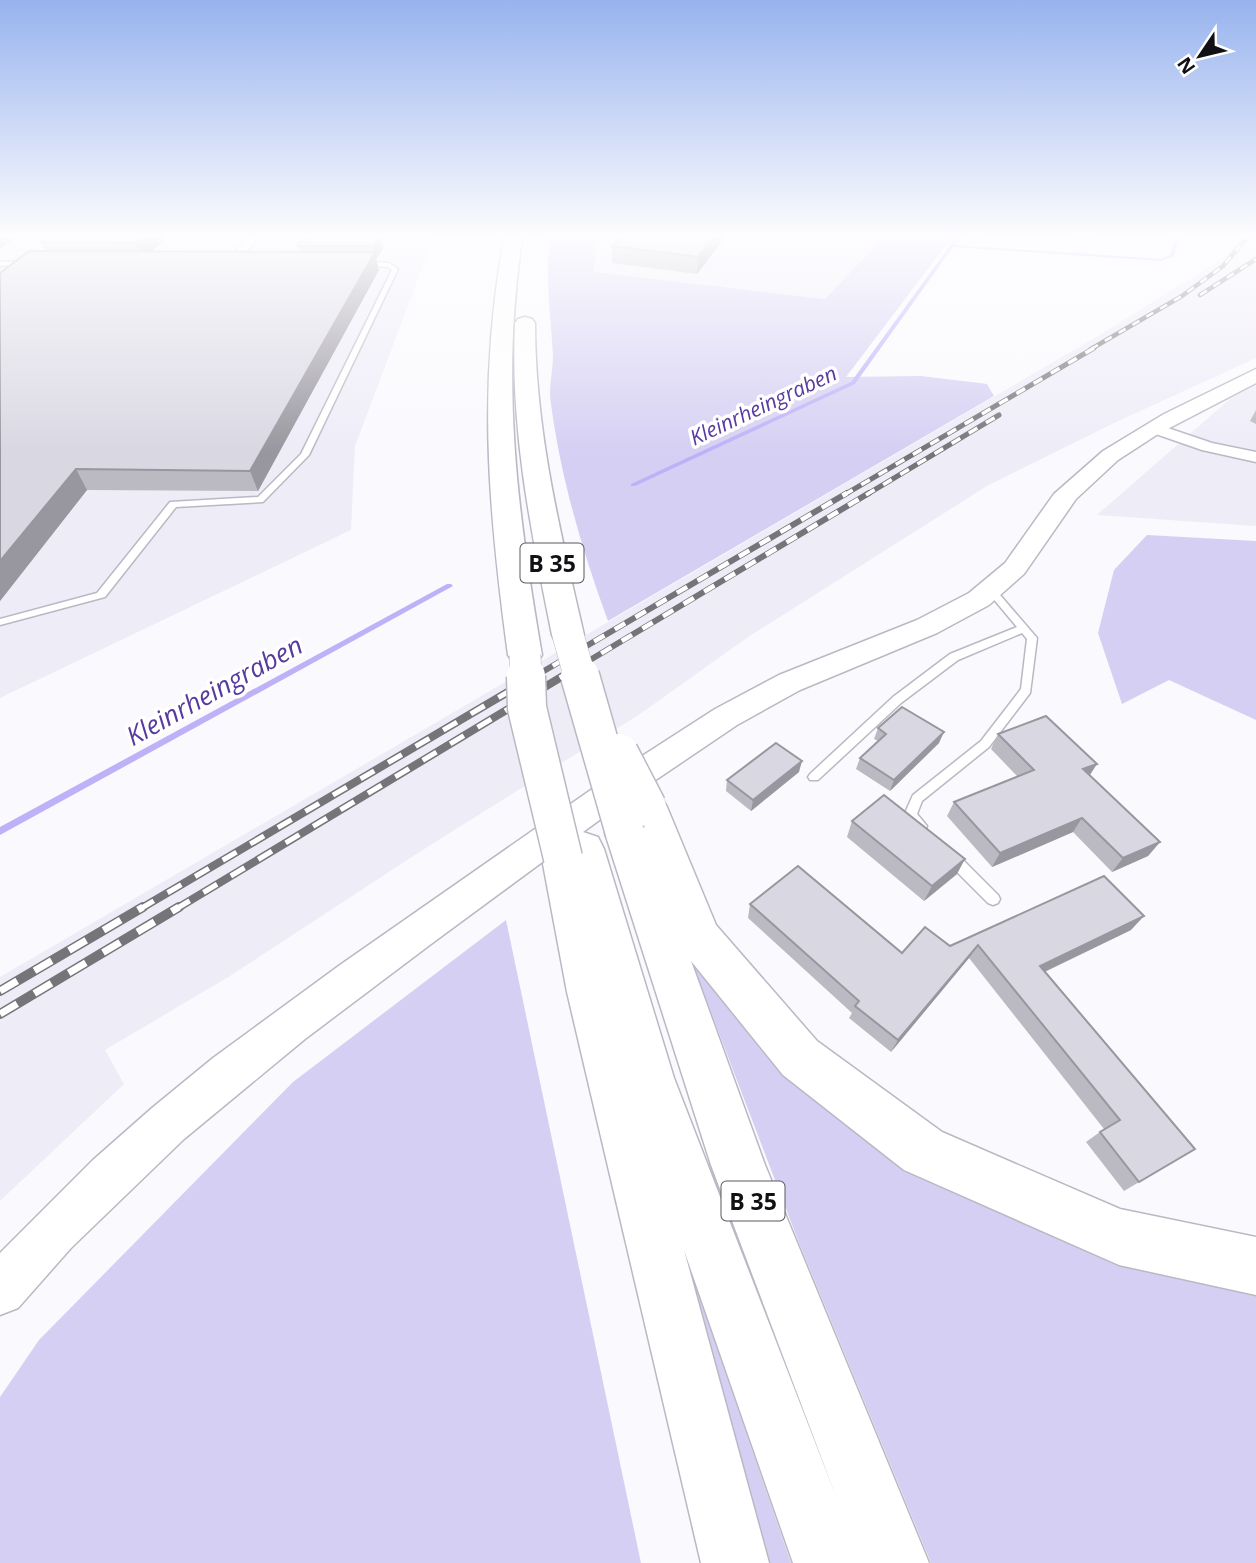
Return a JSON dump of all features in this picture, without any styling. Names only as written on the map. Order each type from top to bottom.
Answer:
[{"type":"highway","name":"B 35","points":[[503,306],[499,332],[498,405],[509,547],[525,655],[527,708],[604,837],[738,1165],[895,1563]]},
{"type":"highway","name":"B 35","points":[[526,306],[524,363],[537,491],[568,635],[585,698],[604,837]]},
{"type":"highway","points":[[604,837],[699,937],[800,1058],[923,1151],[1119,1237],[1256,1266]]},
{"type":"highway","points":[[604,837],[590,992],[735,1563]]},
{"type":"highway","points":[[604,837],[649,1078],[827,1563]]},
{"type":"main road","points":[[0,1290],[110,1173],[202,1093],[309,1008],[694,736],[768,693],[943,617],[991,590],[1025,559],[1052,513],[1094,468],[1156,429],[1256,375]]},
{"type":"street","points":[[1156,429],[1208,447],[1256,457]]},
{"type":"lane","points":[[0,622],[101,595],[173,504],[260,500],[305,455],[377,306]]},
{"type":"lane","points":[[991,590],[1032,638],[1026,690],[985,744],[917,798],[910,815],[993,899]]},
{"type":"lane","points":[[814,777],[897,700],[954,656],[1023,628]]},
{"type":"shaded area","points":[[0,306],[408,306],[355,446],[351,530],[0,698]]},
{"type":"shaded area","points":[[550,306],[900,306],[846,377],[921,376],[987,384],[994,396],[608,621],[573,514],[560,460],[550,392],[553,356]]},
{"type":"shaded area","points":[[1146,306],[1256,306],[1256,358],[1114,423],[987,486],[748,637],[640,714],[421,851],[230,976],[105,1050],[124,1084],[0,1201],[0,977]]},
{"type":"shaded area","points":[[1256,385],[1256,526],[1097,515],[1230,399]]},
{"type":"shaded area","points":[[1147,535],[1256,541],[1256,720],[1169,680],[1122,704],[1098,633],[1114,570]]},
{"type":"shaded area","points":[[506,920],[641,1563],[0,1563],[0,1397],[39,1340],[293,1082]]},
{"type":"shaded area","points":[[688,952],[778,1062],[1256,1288],[1256,1563],[931,1563],[799,1243]]},
{"type":"shaded area","points":[[673,1220],[791,1563],[759,1563]]},
{"type":"building","points":[[0,306],[344,306],[250,471],[76,469],[0,561]]},
{"type":"building","points":[[902,707],[944,732],[894,780],[860,758],[886,734],[878,728]]},
{"type":"building","points":[[1046,716],[1097,764],[1083,769],[1160,842],[1123,858],[1082,818],[1000,853],[954,802],[1034,770],[998,734]]},
{"type":"building","points":[[776,743],[802,761],[753,800],[727,780]]},
{"type":"building","points":[[884,795],[965,859],[932,886],[852,821]]},
{"type":"building","points":[[798,866],[902,953],[925,927],[950,946],[1104,876],[1144,916],[1040,966],[1195,1149],[1139,1182],[1100,1132],[1120,1120],[978,945],[898,1040],[855,1006],[859,1001],[750,904]]},
{"type":"waterway","name":"Kleinrheingraben","points":[[633,485],[853,383],[908,306]]},
{"type":"waterway","name":"Kleinrheingraben","points":[[0,831],[449,586]]},
{"type":"railway","points":[[1091,349],[1165,306]]},
{"type":"railway","points":[[844,495],[1094,348]]},
{"type":"railway","points":[[866,495],[999,415]]},
{"type":"railway","points":[[532,678],[847,493]]},
{"type":"railway","points":[[560,678],[869,493]]},
{"type":"railway","points":[[140,909],[535,676]]},
{"type":"railway","points":[[176,909],[563,676]]},
{"type":"railway","points":[[0,991],[143,907]]},
{"type":"railway","points":[[0,1014],[179,907]]}]
